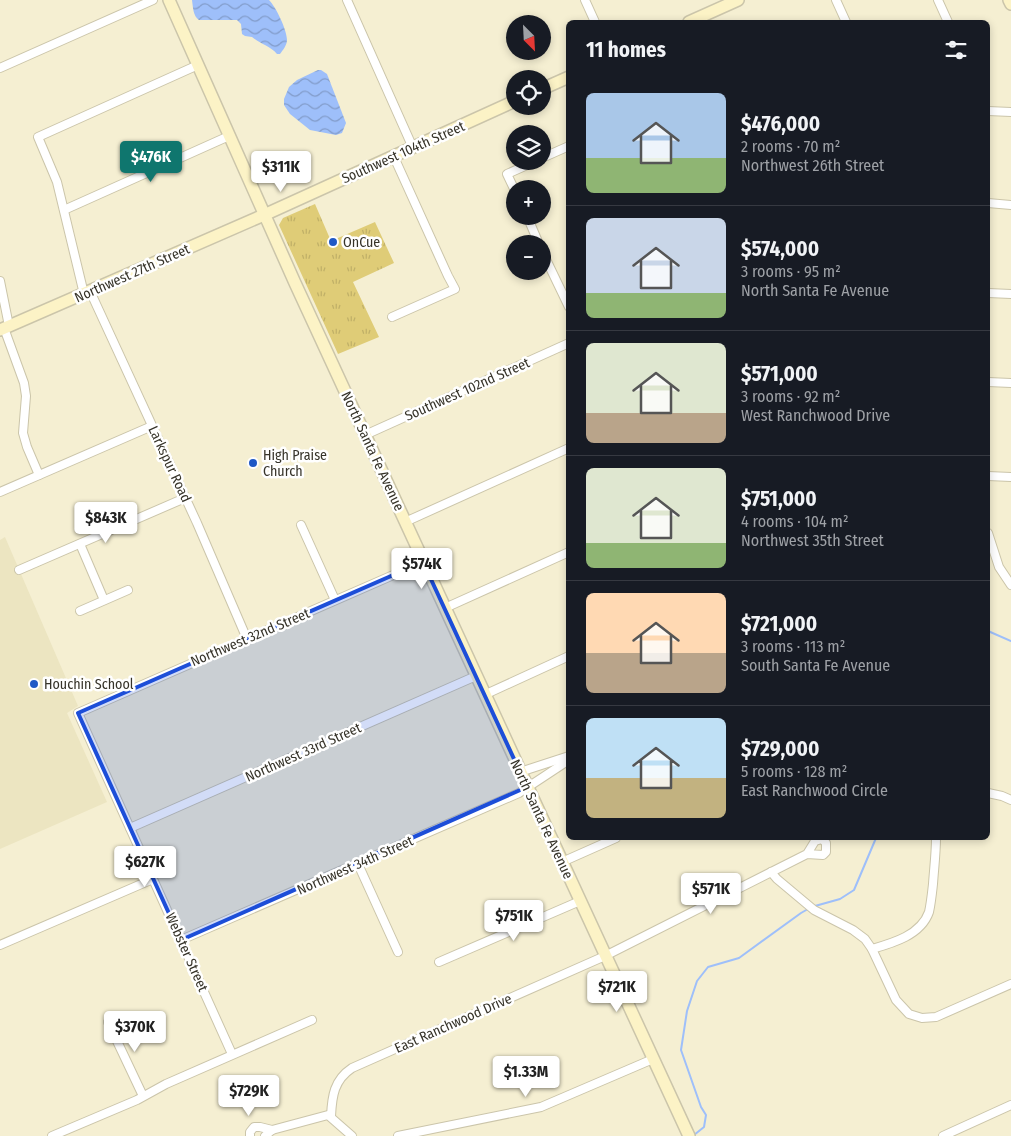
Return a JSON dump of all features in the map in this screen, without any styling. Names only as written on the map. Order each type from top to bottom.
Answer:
[{"type":"main road","name":"North Santa Fe Avenue","points":[[169,0],[264,215],[688,1136]]},
{"type":"main road","points":[[693,20],[738,0]]},
{"type":"main road","points":[[1009,0],[1011,4]]},
{"type":"main road","points":[[551,86],[566,82]]},
{"type":"main road","name":"Southwest 104th Street","points":[[264,215],[506,106]]},
{"type":"main road","name":"Northwest 27th Street","points":[[4,328],[264,215]]},
{"type":"street","points":[[0,68],[153,0]]},
{"type":"street","points":[[347,0],[413,148]]},
{"type":"street","points":[[585,0],[594,20]]},
{"type":"street","points":[[836,0],[845,20]]},
{"type":"street","points":[[938,0],[947,20]]},
{"type":"street","name":"Larkspur Road","points":[[198,65],[38,137],[57,182],[87,292],[152,426],[247,639]]},
{"type":"street","points":[[990,111],[1011,112]]},
{"type":"street","points":[[64,210],[228,136]]},
{"type":"street","points":[[551,154],[566,147]]},
{"type":"street","points":[[392,317],[455,289],[394,157]]},
{"type":"street","points":[[510,180],[507,174],[516,170]]},
{"type":"street","points":[[990,204],[1011,205]]},
{"type":"street","points":[[551,270],[566,301]]},
{"type":"street","points":[[0,281],[4,328],[24,382],[26,396],[23,433],[39,475]]},
{"type":"street","points":[[990,293],[1011,294]]},
{"type":"street","name":"Southwest 102nd Street","points":[[365,435],[566,344]]},
{"type":"street","points":[[990,382],[1011,383]]},
{"type":"street","points":[[0,492],[152,426]]},
{"type":"street","points":[[405,522],[566,449]]},
{"type":"street","points":[[990,476],[1011,477]]},
{"type":"street","points":[[19,570],[185,498]]},
{"type":"street","points":[[301,525],[335,600]]},
{"type":"street","points":[[990,539],[999,567],[1011,585]]},
{"type":"street","points":[[80,544],[104,600]]},
{"type":"street","points":[[445,608],[566,553]]},
{"type":"street","name":"Northwest 32nd Street","points":[[78,713],[424,562]]},
{"type":"street","points":[[80,611],[128,590]]},
{"type":"street","points":[[484,695],[566,657]]},
{"type":"street","name":"Northwest 33rd Street","points":[[130,828],[476,676]]},
{"type":"street","name":"Webster Street","points":[[78,713],[232,1054]]},
{"type":"street","points":[[520,772],[566,757]]},
{"type":"street","name":"Northwest 34th Street","points":[[181,940],[519,794],[566,762]]},
{"type":"street","points":[[990,794],[1011,800]]},
{"type":"street","points":[[562,862],[612,840]]},
{"type":"street","points":[[872,949],[903,938],[923,922],[931,900],[936,840]]},
{"type":"street","name":"East Ranchwood Drive","points":[[331,1116],[332,1096],[336,1084],[352,1068],[606,956],[807,854]]},
{"type":"street","points":[[358,864],[398,952]]},
{"type":"street","points":[[771,872],[805,904],[824,916],[853,930],[865,939],[872,949],[891,992],[905,1012],[915,1017],[936,1017],[1011,984]]},
{"type":"street","points":[[0,946],[153,878]]},
{"type":"street","points":[[439,962],[580,901]]},
{"type":"street","points":[[52,1136],[232,1054],[312,1020]]},
{"type":"street","points":[[108,1022],[143,1096]]},
{"type":"street","points":[[398,1136],[540,1107],[653,1058]]},
{"type":"street","points":[[943,1136],[1011,1105]]},
{"type":"street","points":[[265,1136],[272,1130],[325,1115],[331,1116],[352,1136]]},
{"type":"street","points":[[250,1136],[252,1129],[257,1126],[272,1130]]},
{"type":"highlighted area","points":[[423,562],[527,787],[181,940],[78,713]]},
{"type":"shaded area","name":"Houchin School","points":[[5,537],[78,706],[67,713],[107,802],[0,849],[0,540]]},
{"type":"green space","points":[[315,204],[331,241],[375,222],[394,263],[353,282],[379,337],[338,354],[279,225],[283,218]]},
{"type":"water","points":[[192,0],[269,0],[283,25],[287,36],[286,46],[280,54],[277,54],[252,37],[242,34],[241,24],[237,20],[199,20],[194,14]]},
{"type":"water","points":[[318,70],[327,74],[346,123],[342,133],[336,135],[310,130],[290,114],[284,105],[284,99],[289,87],[297,80]]},
{"type":"waterway","points":[[990,632],[1011,641]]},
{"type":"waterway","points":[[815,906],[840,899],[854,890],[875,840]]},
{"type":"waterway","points":[[694,1135],[704,1127],[706,1115],[701,1107],[681,1050],[687,1011],[697,981],[708,967],[739,958],[808,909]]},
{"type":"place","name":"OnCue","points":[[333,242]]},
{"type":"place","name":"High Praise Church","points":[[253,463]]},
{"type":"place","name":"Houchin School","points":[[34,684]]}]
